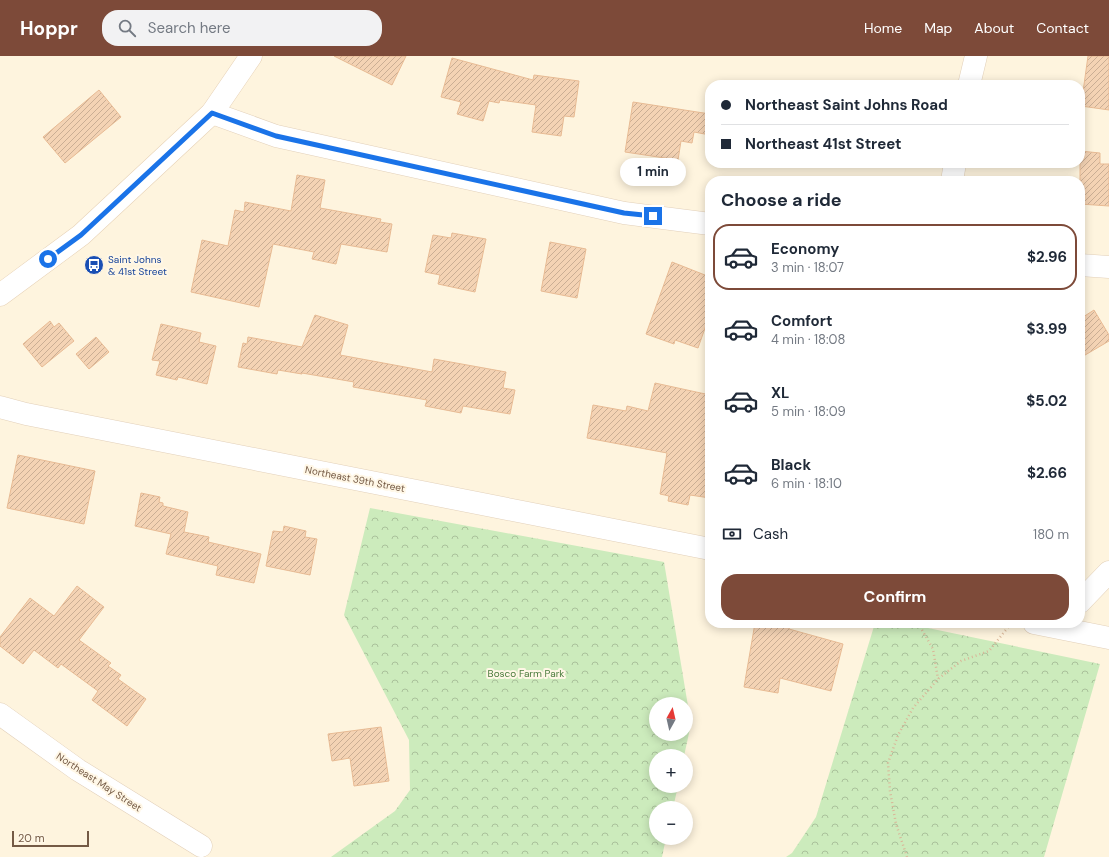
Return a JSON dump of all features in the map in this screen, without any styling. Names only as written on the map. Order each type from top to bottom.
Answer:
[{"type":"street","points":[[0,295],[81,235],[212,113],[251,56]]},
{"type":"street","points":[[970,80],[976,56]]},
{"type":"street","points":[[212,113],[276,136],[624,213],[705,223]]},
{"type":"street","points":[[1085,265],[1109,267]]},
{"type":"street","name":"Northeast 39th Street","points":[[0,407],[34,416],[705,548]]},
{"type":"street","points":[[1085,597],[1109,572]]},
{"type":"street","points":[[1070,628],[1109,638]]},
{"type":"street","name":"Northeast May Street","points":[[0,714],[78,770],[201,846]]},
{"type":"path","points":[[921,628],[933,649],[938,679]]},
{"type":"path","points":[[907,857],[896,824],[890,791],[888,763],[898,735],[913,708],[938,679],[961,662],[989,651],[1008,628]]},
{"type":"green space","name":"Bosco Farm Park","points":[[370,508],[664,562],[686,697],[649,697],[649,741],[687,741],[686,749],[649,749],[649,793],[676,793],[675,801],[649,801],[649,845],[665,845],[662,857],[331,857],[395,811],[410,790],[409,740],[344,615]]},
{"type":"green space","points":[[873,628],[928,628],[1100,664],[1044,857],[786,857],[792,853],[816,817]]},
{"type":"building","points":[[334,56],[406,56],[392,85]]},
{"type":"building","points":[[1088,56],[1109,56],[1109,110],[1085,107],[1085,80]]},
{"type":"building","points":[[452,58],[533,80],[534,75],[579,81],[574,117],[564,116],[561,136],[532,132],[536,105],[500,100],[499,103],[489,101],[483,121],[457,114],[461,102],[441,97]]},
{"type":"building","points":[[99,90],[121,117],[65,163],[43,137]]},
{"type":"building","points":[[633,102],[705,113],[705,134],[694,132],[692,143],[681,141],[678,160],[625,152]]},
{"type":"building","points":[[1085,152],[1100,153],[1100,164],[1109,164],[1109,206],[1085,204],[1085,176],[1080,176],[1080,168],[1085,168]]},
{"type":"building","points":[[297,175],[325,180],[320,208],[381,219],[380,222],[392,224],[387,252],[341,244],[336,264],[312,259],[314,252],[273,244],[259,307],[191,292],[202,240],[228,246],[235,210],[244,212],[245,202],[291,211]]},
{"type":"building","points":[[452,233],[486,239],[475,292],[438,284],[440,275],[425,272],[433,235],[451,238]]},
{"type":"building","points":[[550,242],[586,249],[577,298],[541,291]]},
{"type":"building","points":[[672,262],[705,275],[705,328],[698,348],[675,340],[674,344],[646,334]]},
{"type":"building","points":[[1094,310],[1109,335],[1109,341],[1085,355],[1085,316]]},
{"type":"building","points":[[315,315],[348,325],[340,355],[432,372],[434,359],[506,372],[503,388],[515,390],[510,414],[463,406],[461,413],[425,406],[427,400],[353,387],[354,382],[302,373],[278,370],[277,374],[238,367],[243,343],[247,344],[248,337],[302,347]]},
{"type":"building","points":[[50,321],[54,327],[59,323],[74,341],[42,367],[23,344]]},
{"type":"building","points":[[161,324],[201,333],[199,342],[216,346],[207,384],[178,377],[177,380],[156,375],[160,361],[152,360]]},
{"type":"building","points":[[96,337],[109,352],[89,369],[76,354]]},
{"type":"building","points":[[655,383],[705,394],[705,497],[690,495],[688,505],[668,501],[669,496],[660,494],[667,453],[587,438],[593,405],[626,411],[627,406],[648,411]]},
{"type":"building","points":[[18,455],[95,471],[84,524],[7,508]]},
{"type":"building","points":[[141,493],[160,497],[159,502],[163,503],[163,506],[188,512],[184,532],[209,537],[208,542],[261,554],[254,583],[216,575],[218,566],[166,554],[171,534],[135,526]]},
{"type":"building","points":[[284,526],[306,531],[305,537],[317,539],[310,575],[266,566],[273,531],[283,532]]},
{"type":"building","points":[[77,586],[104,607],[79,640],[111,663],[108,666],[121,675],[118,679],[146,699],[127,726],[92,700],[98,691],[61,664],[58,668],[34,650],[23,664],[0,646],[0,637],[30,598],[54,616]]},
{"type":"building","points":[[754,628],[789,628],[843,644],[831,691],[780,678],[778,693],[744,687]]},
{"type":"building","points":[[381,727],[389,781],[354,786],[350,758],[332,761],[328,734]]},
{"type":"place","name":"Saint Johns & 41st Street","points":[[94,265]]},
{"type":"route","points":[[48,259],[81,235],[212,113],[276,136],[624,213],[653,216]]}]
